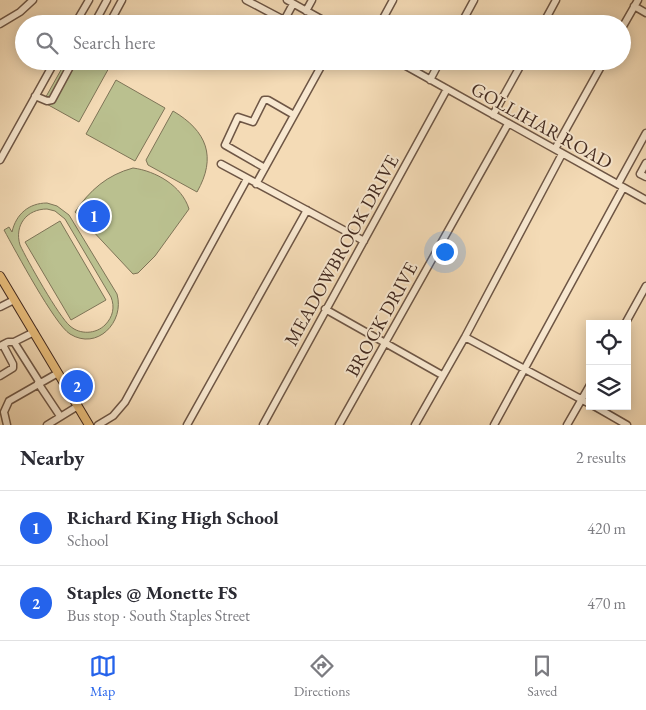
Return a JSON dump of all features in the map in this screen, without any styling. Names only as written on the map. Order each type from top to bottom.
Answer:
[{"type":"main road","points":[[0,276],[89,425]]},
{"type":"street","points":[[0,24],[20,12],[33,0]]},
{"type":"street","points":[[80,15],[88,0]]},
{"type":"street","points":[[99,15],[107,0]]},
{"type":"street","points":[[114,15],[122,0]]},
{"type":"street","points":[[246,0],[274,15]]},
{"type":"street","points":[[306,11],[312,0]]},
{"type":"street","points":[[385,15],[393,0]]},
{"type":"street","points":[[466,15],[474,0]]},
{"type":"street","points":[[548,15],[556,0]]},
{"type":"street","points":[[287,15],[290,2],[313,15]]},
{"type":"street","points":[[629,15],[636,3],[646,13]]},
{"type":"street","points":[[0,160],[50,70]]},
{"type":"street","points":[[35,96],[47,102],[52,100],[68,70]]},
{"type":"street","points":[[256,184],[319,70]]},
{"type":"street","name":"GOLLIHAR ROAD","points":[[413,70],[646,200]]},
{"type":"street","points":[[430,80],[435,70]]},
{"type":"street","points":[[494,115],[518,70]]},
{"type":"street","points":[[555,149],[599,70]]},
{"type":"street","name":"MEADOWBROOK DRIVE","points":[[263,425],[324,309],[364,241],[447,89]]},
{"type":"street","points":[[266,168],[225,144],[238,116],[253,122],[264,100],[268,100],[294,115]]},
{"type":"street","name":"BROCK DRIVE","points":[[339,425],[508,124]]},
{"type":"street","points":[[494,425],[525,370],[646,133]]},
{"type":"street","points":[[414,425],[465,337],[562,154]]},
{"type":"street","points":[[631,160],[645,165],[640,174],[646,177]]},
{"type":"street","points":[[221,164],[364,241]]},
{"type":"street","points":[[98,425],[113,416],[125,402],[247,179]]},
{"type":"street","points":[[187,425],[307,210]]},
{"type":"street","points":[[627,320],[646,286]]},
{"type":"street","points":[[0,307],[14,300]]},
{"type":"street","points":[[324,309],[442,375]]},
{"type":"street","points":[[0,376],[13,368],[13,364],[2,345],[14,342],[34,332]]},
{"type":"street","points":[[465,337],[586,402]]},
{"type":"street","points":[[14,342],[60,416]]},
{"type":"street","points":[[7,425],[4,412],[9,401],[58,373]]},
{"type":"street","points":[[567,425],[586,392]]},
{"type":"street","points":[[47,425],[78,406]]},
{"type":"street","points":[[601,410],[628,425]]},
{"type":"green space","points":[[61,70],[108,70],[79,122],[43,102]]},
{"type":"green space","points":[[116,80],[165,108],[135,161],[86,134]]},
{"type":"green space","points":[[173,111],[194,127],[201,136],[205,146],[207,156],[206,167],[197,192],[148,165],[146,160]]},
{"type":"green space","points":[[133,168],[150,172],[167,181],[181,193],[189,209],[155,256],[138,273],[133,274],[75,212],[100,184],[115,175]]},
{"type":"green space","points":[[47,203],[57,206],[69,215],[117,294],[117,314],[107,331],[99,336],[90,339],[80,338],[70,334],[63,328],[4,230],[9,227],[12,232],[17,220],[24,211],[29,207]],"holes":[[[40,210],[55,211],[65,219],[111,297],[113,304],[108,322],[93,332],[78,331],[65,321],[20,245],[19,231],[28,215]]]},
{"type":"green space","points":[[60,221],[106,300],[71,320],[25,242]]},
{"type":"place","name":"Richard King High School","points":[[94,216]]},
{"type":"place","name":"Staples @ Monette FS","points":[[77,386]]}]
